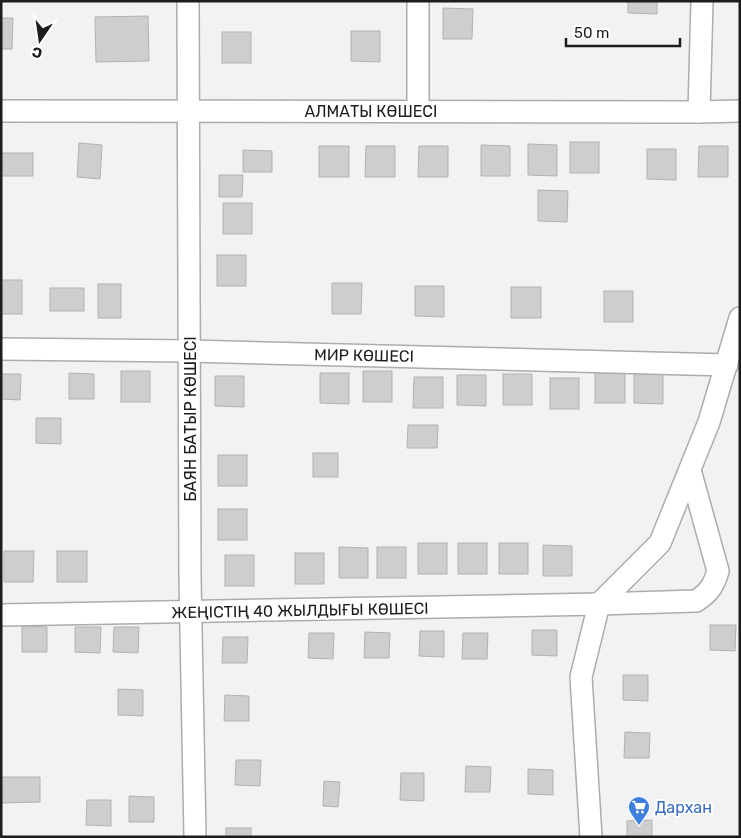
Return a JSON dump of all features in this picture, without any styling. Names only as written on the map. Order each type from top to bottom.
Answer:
[{"type":"street","name":"БАЯН БАТЫР КӨШЕСІ","points":[[188,1],[191,612],[195,837]]},
{"type":"street","points":[[418,1],[418,111]]},
{"type":"street","points":[[699,112],[702,1]]},
{"type":"street","name":"АЛМАТЫ КӨШЕСІ","points":[[1,111],[699,112],[740,110]]},
{"type":"street","points":[[591,837],[581,677],[599,604],[660,543],[709,422],[740,318]]},
{"type":"street","name":"МИР КӨШЕСІ","points":[[1,349],[190,351],[727,364]]},
{"type":"street","name":"ЖЕҢІСТІҢ 40 ЖЫЛДЫҒЫ КӨШЕСІ","points":[[1,615],[599,604],[696,600],[706,594],[714,583],[718,571],[690,470]]},
{"type":"building","points":[[628,1],[657,1],[657,14],[628,13]]},
{"type":"building","points":[[443,8],[473,9],[472,39],[443,39]]},
{"type":"building","points":[[148,16],[149,61],[96,62],[95,17]]},
{"type":"building","points":[[1,18],[13,18],[12,49],[1,49]]},
{"type":"building","points":[[351,31],[380,31],[380,62],[351,61]]},
{"type":"building","points":[[222,32],[251,32],[251,63],[222,63]]},
{"type":"building","points":[[570,142],[599,142],[599,173],[570,173]]},
{"type":"building","points":[[79,143],[102,145],[100,179],[77,177]]},
{"type":"building","points":[[528,144],[557,145],[557,176],[528,175]]},
{"type":"building","points":[[481,145],[510,146],[510,176],[481,176]]},
{"type":"building","points":[[319,146],[349,146],[349,177],[319,177]]},
{"type":"building","points":[[366,146],[395,146],[395,177],[365,177]]},
{"type":"building","points":[[419,146],[448,146],[448,177],[418,177]]},
{"type":"building","points":[[699,146],[728,146],[728,177],[698,177]]},
{"type":"building","points":[[647,149],[676,149],[676,180],[647,179]]},
{"type":"building","points":[[243,150],[272,151],[272,172],[243,172]]},
{"type":"building","points":[[1,153],[33,153],[33,176],[1,176]]},
{"type":"building","points":[[219,175],[243,175],[242,197],[219,197]]},
{"type":"building","points":[[538,190],[568,191],[567,222],[538,221]]},
{"type":"building","points":[[223,203],[252,203],[252,234],[223,234]]},
{"type":"building","points":[[217,255],[246,255],[246,286],[217,286]]},
{"type":"building","points":[[1,280],[22,280],[22,314],[1,314]]},
{"type":"building","points":[[332,283],[362,283],[361,314],[332,314]]},
{"type":"building","points":[[98,284],[121,284],[121,318],[98,318]]},
{"type":"building","points":[[415,286],[444,286],[444,317],[415,316]]},
{"type":"building","points":[[511,287],[541,287],[541,318],[511,318]]},
{"type":"building","points":[[50,288],[84,288],[84,311],[50,311]]},
{"type":"building","points":[[604,291],[633,291],[633,322],[604,322]]},
{"type":"building","points":[[121,371],[150,371],[150,402],[121,402]]},
{"type":"building","points":[[363,371],[392,371],[392,402],[363,402]]},
{"type":"building","points":[[595,372],[625,373],[625,403],[595,403]]},
{"type":"building","points":[[69,373],[94,374],[94,399],[69,399]]},
{"type":"building","points":[[320,373],[349,373],[349,404],[320,403]]},
{"type":"building","points":[[634,373],[663,373],[663,404],[634,403]]},
{"type":"building","points":[[1,374],[21,374],[20,400],[1,399]]},
{"type":"building","points":[[503,374],[532,374],[532,405],[503,405]]},
{"type":"building","points":[[457,375],[486,375],[486,406],[457,405]]},
{"type":"building","points":[[215,376],[244,376],[244,407],[215,406]]},
{"type":"building","points":[[414,377],[443,377],[443,408],[413,408]]},
{"type":"building","points":[[550,378],[579,378],[579,409],[550,409]]},
{"type":"building","points":[[36,418],[61,418],[61,444],[36,443]]},
{"type":"building","points":[[408,425],[438,425],[437,448],[407,448]]},
{"type":"building","points":[[313,453],[338,453],[338,477],[313,477]]},
{"type":"building","points":[[218,455],[247,455],[247,486],[218,486]]},
{"type":"building","points":[[218,509],[247,509],[247,540],[218,540]]},
{"type":"building","points":[[418,543],[447,543],[447,574],[418,574]]},
{"type":"building","points":[[458,543],[487,543],[487,574],[458,574]]},
{"type":"building","points":[[499,543],[528,543],[528,574],[499,574]]},
{"type":"building","points":[[543,545],[572,546],[572,576],[543,576]]},
{"type":"building","points":[[339,547],[368,548],[368,578],[339,578]]},
{"type":"building","points":[[377,547],[406,547],[406,578],[377,578]]},
{"type":"building","points":[[4,551],[34,551],[33,582],[4,582]]},
{"type":"building","points":[[57,551],[87,551],[87,582],[57,582]]},
{"type":"building","points":[[295,553],[324,553],[324,584],[295,584]]},
{"type":"building","points":[[225,555],[254,555],[254,586],[225,586]]},
{"type":"building","points":[[710,625],[736,625],[735,651],[710,650]]},
{"type":"building","points":[[22,626],[47,627],[47,652],[22,652]]},
{"type":"building","points":[[75,627],[101,627],[100,653],[75,652]]},
{"type":"building","points":[[114,627],[139,627],[138,653],[113,652]]},
{"type":"building","points":[[532,630],[557,630],[557,656],[532,655]]},
{"type":"building","points":[[420,631],[444,631],[444,657],[419,656]]},
{"type":"building","points":[[365,632],[390,633],[389,658],[364,658]]},
{"type":"building","points":[[309,633],[334,633],[333,659],[308,658]]},
{"type":"building","points":[[463,633],[488,633],[487,659],[462,659]]},
{"type":"building","points":[[223,637],[248,637],[247,663],[222,663]]},
{"type":"building","points":[[623,675],[648,675],[648,701],[623,700]]},
{"type":"building","points":[[118,689],[143,690],[143,716],[118,715]]},
{"type":"building","points":[[225,695],[249,696],[249,721],[224,721]]},
{"type":"building","points":[[625,732],[650,733],[649,758],[624,758]]},
{"type":"building","points":[[236,760],[261,760],[260,786],[235,785]]},
{"type":"building","points":[[466,766],[491,767],[490,792],[465,792]]},
{"type":"building","points":[[528,769],[553,770],[553,795],[528,794]]},
{"type":"building","points":[[401,773],[424,773],[424,801],[400,800]]},
{"type":"building","points":[[1,777],[40,777],[40,802],[1,803]]},
{"type":"building","points":[[324,781],[340,782],[338,807],[323,806]]},
{"type":"building","points":[[129,796],[154,797],[154,822],[129,822]]},
{"type":"building","points":[[87,800],[111,800],[111,826],[86,825]]},
{"type":"building","points":[[652,820],[652,837],[627,837],[627,821]]},
{"type":"building","points":[[226,828],[251,828],[251,837],[226,837]]},
{"type":"place","name":"Дархан","points":[[639,826]]}]
